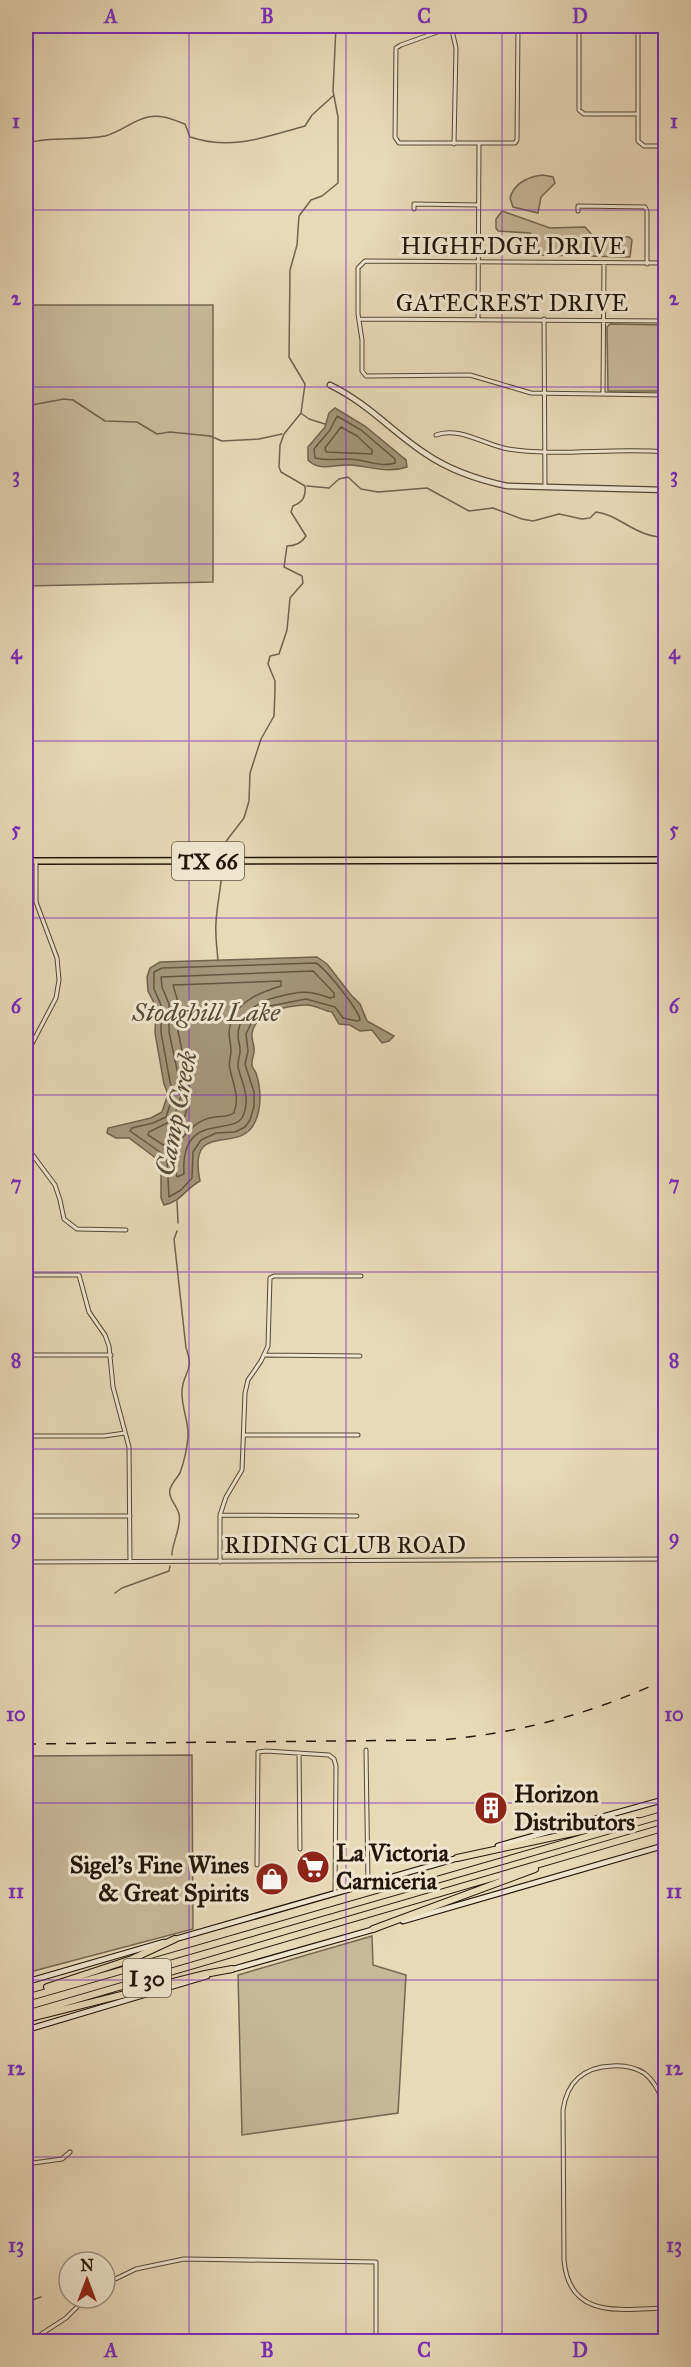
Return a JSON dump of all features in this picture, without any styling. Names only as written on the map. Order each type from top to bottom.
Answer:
[{"type":"highway","name":"I 30","points":[[26,1996],[666,1814]]},
{"type":"highway","points":[[457,1858],[628,1821],[644,1821]]},
{"type":"highway","name":"I 30","points":[[26,2014],[666,1827]]},
{"type":"highway","points":[[373,1929],[589,1849]]},
{"type":"highway","points":[[26,1996],[132,1959],[175,1939]]},
{"type":"highway","points":[[26,2019],[232,1969]]},
{"type":"main road","points":[[330,385],[353,396],[408,441],[446,466],[485,481],[507,486],[545,488],[666,490]]},
{"type":"main road","name":"TX 66","points":[[26,861],[666,860]]},
{"type":"main road","points":[[26,1982],[666,1799]]},
{"type":"main road","points":[[26,2030],[666,1845]]},
{"type":"street","points":[[454,144],[456,48],[452,26],[396,48],[394,137],[397,142],[402,144],[454,144],[480,144],[515,143],[517,140],[518,26]]},
{"type":"street","points":[[579,26],[578,108],[580,112],[637,114]]},
{"type":"street","points":[[638,26],[639,144],[666,146]]},
{"type":"street","points":[[478,319],[480,144]]},
{"type":"street","points":[[414,209],[414,204],[479,205]]},
{"type":"street","points":[[578,211],[578,206],[645,207],[647,264]]},
{"type":"street","name":"HIGHEDGE DRIVE","points":[[359,319],[358,268],[365,261],[666,263]]},
{"type":"street","points":[[603,393],[604,263]]},
{"type":"street","points":[[359,319],[364,375],[369,377],[470,375],[525,392],[666,394]]},
{"type":"street","name":"GATECREST DRIVE","points":[[359,319],[666,321]]},
{"type":"street","points":[[544,319],[545,488]]},
{"type":"street","points":[[436,435],[457,434],[504,448],[666,453]]},
{"type":"street","points":[[26,1055],[56,998],[59,980],[57,958],[36,902],[36,861]]},
{"type":"street","points":[[26,1146],[55,1185],[64,1219],[77,1229],[126,1230]]},
{"type":"street","points":[[26,1275],[79,1275],[89,1312],[105,1335],[111,1355],[113,1387],[126,1433],[130,1459],[130,1562]]},
{"type":"street","points":[[220,1562],[220,1515],[226,1497],[242,1470],[245,1393],[248,1380],[264,1355],[269,1335],[270,1278],[274,1276],[361,1276]]},
{"type":"street","points":[[26,1355],[111,1355]]},
{"type":"street","points":[[264,1355],[360,1356]]},
{"type":"street","points":[[26,1436],[104,1436],[126,1433]]},
{"type":"street","points":[[244,1435],[358,1435]]},
{"type":"street","points":[[220,1515],[357,1516]]},
{"type":"street","points":[[26,1516],[130,1516]]},
{"type":"street","name":"RIDING CLUB ROAD","points":[[26,1562],[666,1559]]},
{"type":"street","points":[[366,1750],[368,1884]]},
{"type":"street","points":[[258,1865],[258,1752],[329,1755],[336,1763],[335,1893]]},
{"type":"street","points":[[299,1753],[300,1848]]},
{"type":"street","points":[[666,2108],[653,2082],[645,2074],[626,2066],[601,2067],[582,2073],[570,2087],[564,2100],[565,2274],[574,2292],[586,2302],[609,2308],[666,2308]]},
{"type":"street","points":[[26,2164],[62,2159],[70,2152]]},
{"type":"street","points":[[117,2278],[136,2269],[184,2259],[376,2262],[376,2342]]},
{"type":"street","points":[[29,2342],[66,2318],[74,2310]]},
{"type":"shaded area","points":[[543,175],[553,177],[555,183],[541,197],[538,213],[513,207],[510,198],[515,188],[527,179]]},
{"type":"shaded area","points":[[502,211],[550,228],[585,227],[594,237],[629,237],[632,240],[630,257],[541,255],[530,233],[498,231],[496,219]]},
{"type":"shaded area","points":[[26,305],[213,305],[213,582],[26,586]]},
{"type":"shaded area","points":[[610,324],[665,325],[665,364],[661,391],[608,391],[607,327]]},
{"type":"shaded area","points":[[192,1755],[193,1929],[26,1973],[26,1756]]},
{"type":"shaded area","points":[[372,1936],[373,1965],[406,1975],[398,2113],[242,2135],[238,1975]]},
{"type":"water","points":[[335,408],[365,426],[406,460],[407,467],[386,470],[350,465],[322,467],[312,464],[308,460],[308,447],[325,427],[329,413]]},
{"type":"water","name":"Stodghill Lake","points":[[317,957],[327,964],[360,1004],[367,1021],[394,1036],[382,1043],[372,1030],[360,1031],[350,1025],[339,1024],[332,1012],[305,1005],[273,1011],[259,1019],[252,1033],[254,1049],[252,1066],[256,1072],[260,1091],[259,1110],[255,1122],[248,1132],[238,1137],[208,1144],[201,1150],[198,1162],[200,1181],[175,1201],[164,1205],[161,1198],[161,1162],[129,1138],[116,1138],[107,1133],[108,1128],[151,1118],[162,1112],[168,1094],[164,1084],[155,1033],[156,1007],[148,991],[147,977],[150,968],[160,962]]},
{"type":"waterway","name":"Camp Creek","points":[[222,854],[227,840],[244,818],[249,801],[250,773],[261,739],[274,716],[275,681],[268,664],[270,656],[279,654],[287,630],[290,598],[303,583],[302,576],[284,567],[287,546],[298,544],[306,536],[291,512],[293,506],[303,499],[305,486],[281,472],[279,467],[280,445],[284,434],[301,413],[305,384],[289,357],[290,270],[297,245],[299,216],[311,200],[322,196],[338,183],[338,117],[333,91],[336,26]]},
{"type":"waterway","points":[[26,143],[105,136],[153,116],[185,124],[190,137],[220,143],[248,141],[305,126],[312,115],[333,96]]},
{"type":"waterway","points":[[26,406],[64,399],[73,400],[105,421],[137,422],[157,434],[170,432],[210,436],[222,441],[259,439],[282,434]]},
{"type":"waterway","points":[[302,414],[325,424]]},
{"type":"waterway","points":[[307,486],[329,488],[339,479],[348,477],[361,489],[378,492],[427,488],[469,511],[493,508],[533,521],[559,514],[582,519],[590,518],[596,512],[603,513],[646,534],[666,539]]},
{"type":"waterway","name":"Camp Creek","points":[[218,961],[216,927],[222,866]]},
{"type":"waterway","name":"Camp Creek","points":[[177,1201],[178,1223]]},
{"type":"waterway","name":"Camp Creek","points":[[172,1555],[180,1519],[170,1496],[170,1489],[180,1473],[188,1437],[182,1391],[189,1362],[174,1239],[177,1231]]},
{"type":"waterway","name":"Camp Creek","points":[[115,1593],[122,1588],[169,1571],[170,1566]]},
{"type":"waterway","points":[[26,2302],[41,2297]]},
{"type":"railway","points":[[26,1744],[439,1740],[497,1733],[555,1720],[612,1702],[666,1679]]},
{"type":"place","name":"Horizon Distributors","points":[[491,1808]]},
{"type":"place","name":"La Victoria Carniceria","points":[[313,1867]]},
{"type":"place","name":"Sigel's Fine Wines & Great Spirits","points":[[272,1879]]}]
